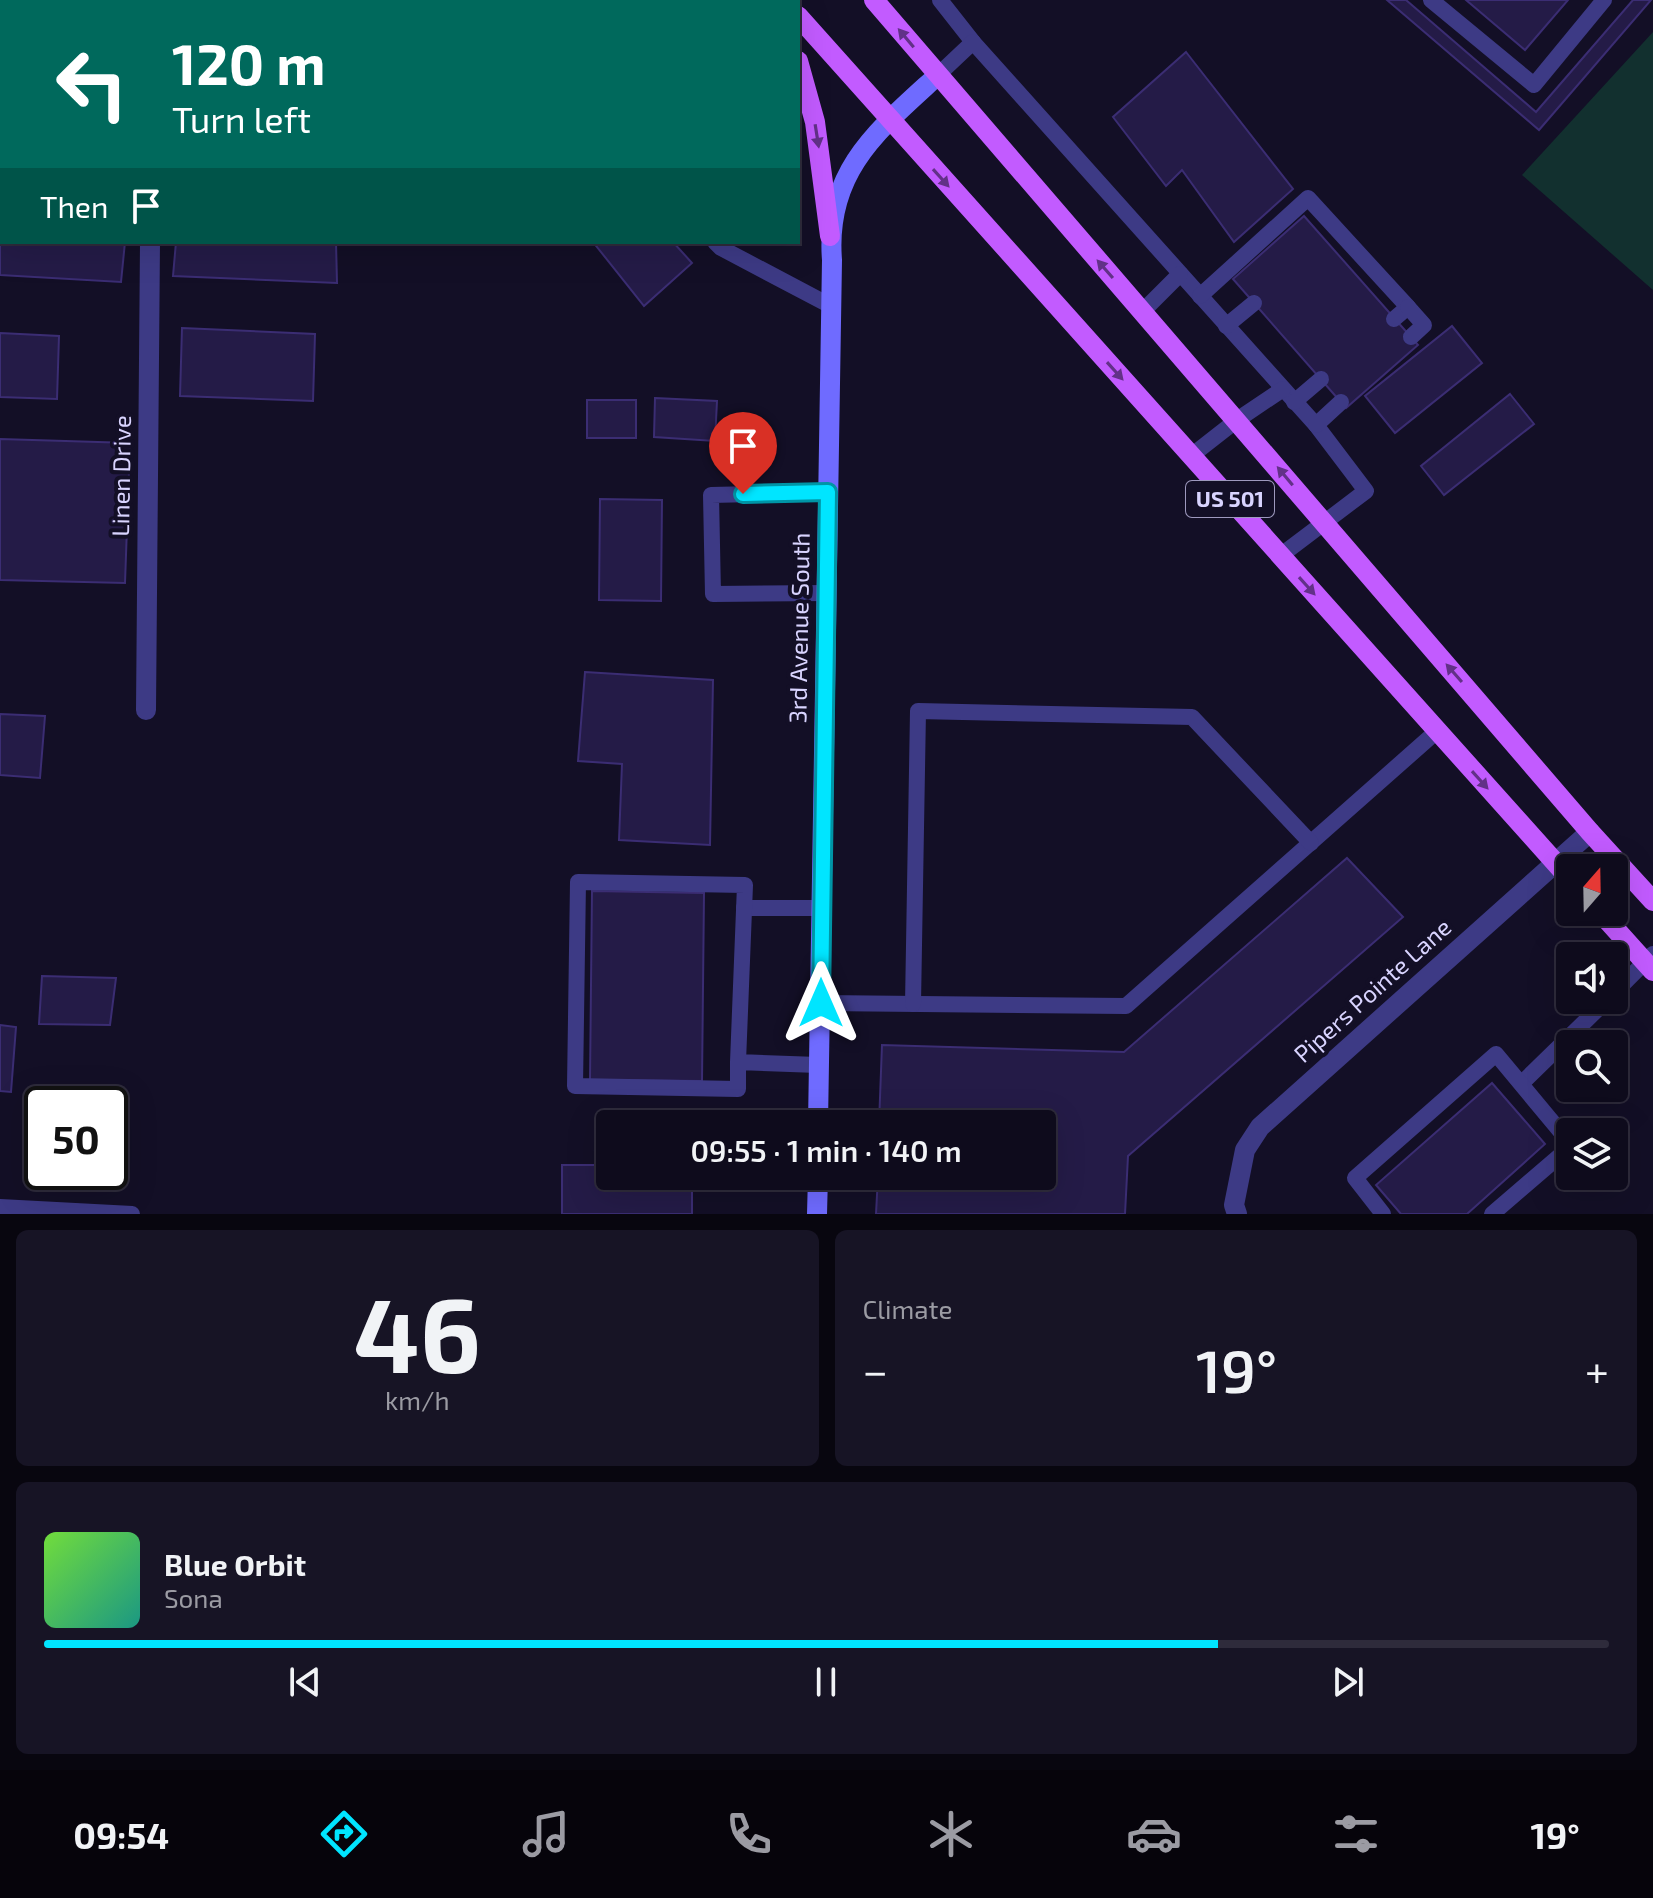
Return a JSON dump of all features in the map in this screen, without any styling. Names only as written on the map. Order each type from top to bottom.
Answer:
[{"type":"main road","name":"US 501","points":[[874,0],[1590,832],[1653,901]]},
{"type":"main road","name":"US 501","points":[[800,18],[1555,863]]},
{"type":"main road","points":[[800,68],[815,122],[830,236]]},
{"type":"main road","name":"3rd Avenue South","points":[[818,1110],[830,236],[836,199],[858,154],[889,120],[938,75]]},
{"type":"main road","points":[[1614,926],[1650,963]]},
{"type":"main road","points":[[817,1214],[818,1190]]},
{"type":"street","name":"Linen Drive","points":[[146,710],[150,244]]},
{"type":"street","name":"Pipers Pointe Lane","points":[[1237,1214],[1234,1205],[1245,1150],[1260,1127],[1590,832]]},
{"type":"lane","points":[[940,0],[973,42],[1316,425],[1366,491],[1280,556]]},
{"type":"lane","points":[[1431,0],[1534,85],[1604,0]]},
{"type":"lane","points":[[938,75],[973,42]]},
{"type":"lane","points":[[1200,296],[1308,198],[1334,239],[1424,325],[1411,337]]},
{"type":"lane","points":[[721,244],[831,306]]},
{"type":"lane","points":[[1142,312],[1180,274]]},
{"type":"lane","points":[[1226,326],[1254,303]]},
{"type":"lane","points":[[1394,319],[1408,307]]},
{"type":"lane","points":[[1294,402],[1321,379]]},
{"type":"lane","points":[[1191,456],[1283,389]]},
{"type":"lane","points":[[1316,425],[1341,402]]},
{"type":"lane","points":[[827,593],[713,594],[711,495],[828,492]]},
{"type":"lane","points":[[913,1004],[918,711],[1192,717],[1311,843]]},
{"type":"lane","points":[[821,1003],[1126,1006],[1437,731]]},
{"type":"lane","points":[[578,882],[745,885],[738,1062],[738,1089],[575,1086],[578,882]]},
{"type":"lane","points":[[744,908],[821,908]]},
{"type":"lane","points":[[1628,981],[1650,963]]},
{"type":"lane","points":[[1522,1083],[1593,1014]]},
{"type":"lane","points":[[1383,1214],[1355,1178],[1496,1054],[1556,1127]]},
{"type":"lane","points":[[738,1062],[818,1065]]},
{"type":"lane","points":[[1492,1214],[1556,1157]]},
{"type":"lane","points":[[0,1207],[132,1214]]},
{"type":"green space","points":[[1653,32],[1653,290],[1522,175]]},
{"type":"building","points":[[1387,0],[1406,0],[1536,112],[1633,0],[1651,0],[1539,130]]},
{"type":"building","points":[[1466,0],[1568,0],[1525,50]]},
{"type":"building","points":[[1186,52],[1293,189],[1234,242],[1182,170],[1166,186],[1113,117]]},
{"type":"building","points":[[1304,216],[1418,345],[1346,408],[1233,279]]},
{"type":"building","points":[[0,244],[125,244],[121,282],[0,275]]},
{"type":"building","points":[[176,244],[336,244],[337,283],[173,276]]},
{"type":"building","points":[[595,244],[675,244],[692,263],[644,306]]},
{"type":"building","points":[[1452,326],[1482,363],[1395,433],[1365,396]]},
{"type":"building","points":[[182,328],[315,334],[313,401],[180,396]]},
{"type":"building","points":[[0,333],[59,336],[57,399],[0,397]]},
{"type":"building","points":[[1510,394],[1534,424],[1444,495],[1421,466]]},
{"type":"building","points":[[655,398],[717,401],[715,441],[654,437]]},
{"type":"building","points":[[587,400],[636,400],[636,438],[587,438]]},
{"type":"building","points":[[0,439],[130,443],[125,583],[0,580]]},
{"type":"building","points":[[600,499],[662,500],[661,601],[599,600]]},
{"type":"building","points":[[585,672],[713,680],[710,845],[619,840],[622,764],[578,761]]},
{"type":"building","points":[[0,714],[45,716],[40,778],[0,775]]},
{"type":"building","points":[[1347,858],[1403,917],[1128,1156],[1125,1214],[876,1214],[877,1190],[1056,1190],[1056,1110],[880,1110],[882,1045],[1124,1052]]},
{"type":"building","points":[[592,891],[704,893],[702,1081],[590,1080]]},
{"type":"building","points":[[42,976],[116,978],[110,1025],[39,1024]]},
{"type":"building","points":[[0,1025],[16,1027],[11,1092],[0,1091]]},
{"type":"building","points":[[1492,1083],[1545,1144],[1467,1214],[1401,1214],[1376,1185]]},
{"type":"building","points":[[562,1165],[596,1165],[596,1190],[692,1190],[692,1214],[562,1214]]},
{"type":"route","points":[[743,494],[828,492],[821,1003]]}]
